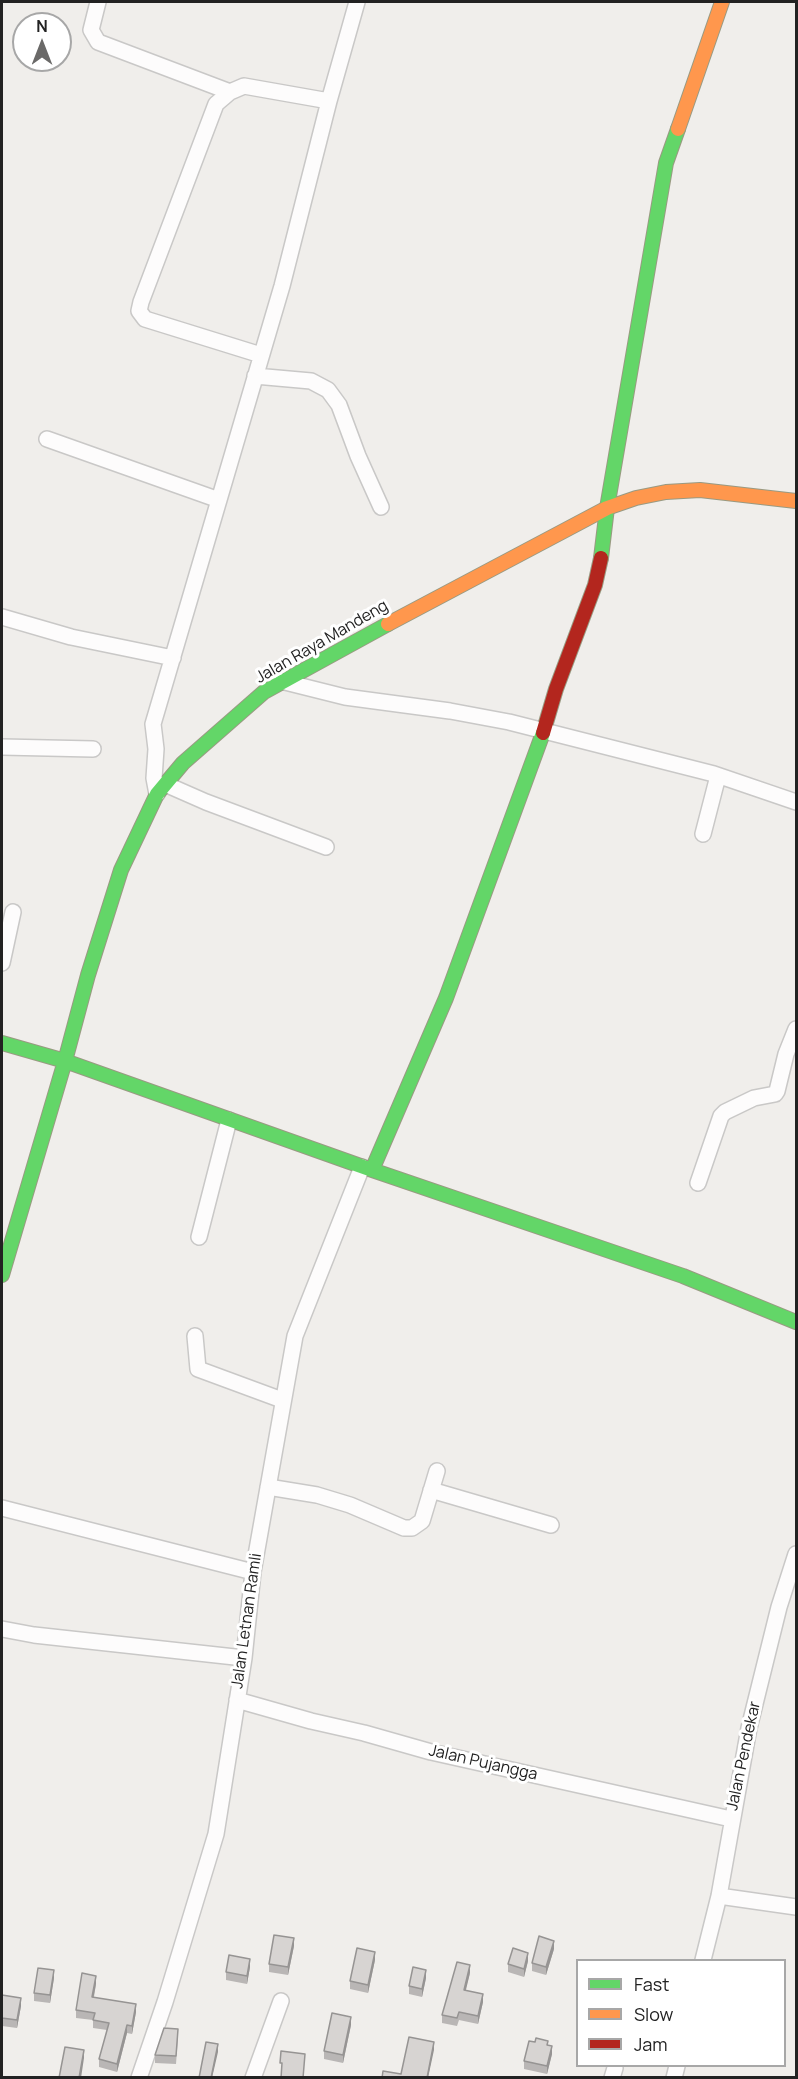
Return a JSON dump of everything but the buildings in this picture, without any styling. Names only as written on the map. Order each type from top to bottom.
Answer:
[{"type":"main road","points":[[367,1169],[446,998],[544,732],[556,689],[595,585],[604,546],[607,508],[666,163],[722,2]]},
{"type":"main road","name":"Jalan Raya Mandeng","points":[[2,1275],[108,908],[122,870],[161,789],[183,764],[220,729],[264,692],[281,681],[607,508],[666,492],[700,490],[796,501]]},
{"type":"main road","points":[[2,1043],[65,1061],[367,1169],[683,1276],[796,1322]]},
{"type":"street","points":[[99,2],[91,30],[98,42],[230,92]]},
{"type":"street","points":[[326,848],[206,802],[161,789],[154,778],[156,749],[153,724],[288,264],[329,101],[357,2]]},
{"type":"street","points":[[261,355],[145,319],[139,311],[141,302],[216,104],[230,92],[244,86],[329,101]]},
{"type":"street","points":[[255,376],[311,381],[328,390],[339,405],[358,456],[381,507]]},
{"type":"street","points":[[47,439],[219,500]]},
{"type":"street","points":[[2,617],[71,637],[173,658]]},
{"type":"street","points":[[281,681],[345,698],[450,711],[509,722],[718,776],[796,802]]},
{"type":"street","points":[[2,747],[93,749]]},
{"type":"street","points":[[703,834],[718,776]]},
{"type":"street","points":[[2,963],[13,912]]},
{"type":"street","points":[[698,1183],[721,1116],[754,1098],[775,1094],[777,1091],[786,1054],[796,1029]]},
{"type":"street","points":[[199,1237],[229,1120]]},
{"type":"street","name":"Jalan Letnan Ramli","points":[[139,2078],[165,2002],[216,1834],[244,1658],[253,1572],[295,1336],[367,1169]]},
{"type":"street","points":[[195,1336],[198,1370],[282,1400]]},
{"type":"street","points":[[268,1487],[318,1495],[350,1505],[404,1528],[412,1528],[422,1521],[437,1471]]},
{"type":"street","points":[[431,1490],[551,1525]]},
{"type":"street","points":[[2,1508],[253,1572]]},
{"type":"street","name":"Jalan Pendekar","points":[[703,1959],[718,1896],[749,1728],[773,1629],[796,1554]]},
{"type":"street","points":[[2,1629],[33,1635],[244,1658]]},
{"type":"street","name":"Jalan Pujangga","points":[[237,1700],[430,1752],[731,1819]]},
{"type":"street","points":[[718,1896],[796,1907]]},
{"type":"street","points":[[253,2078],[281,2001]]},
{"type":"traffic: fast","points":[[601,558],[607,508],[666,163],[678,129]]},
{"type":"traffic: fast","points":[[2,1275],[88,975],[121,870],[157,794],[183,763],[264,692],[388,624]]},
{"type":"traffic: fast","points":[[372,1170],[446,998],[543,733]]},
{"type":"traffic: fast","points":[[2,1043],[65,1061],[372,1170],[683,1276],[796,1322]]},
{"type":"traffic: slow","points":[[678,129],[722,2]]},
{"type":"traffic: slow","points":[[388,624],[607,508],[636,498],[666,492],[700,490],[796,501]]},
{"type":"traffic: jam","points":[[543,733],[556,689],[595,585],[601,558]]}]
